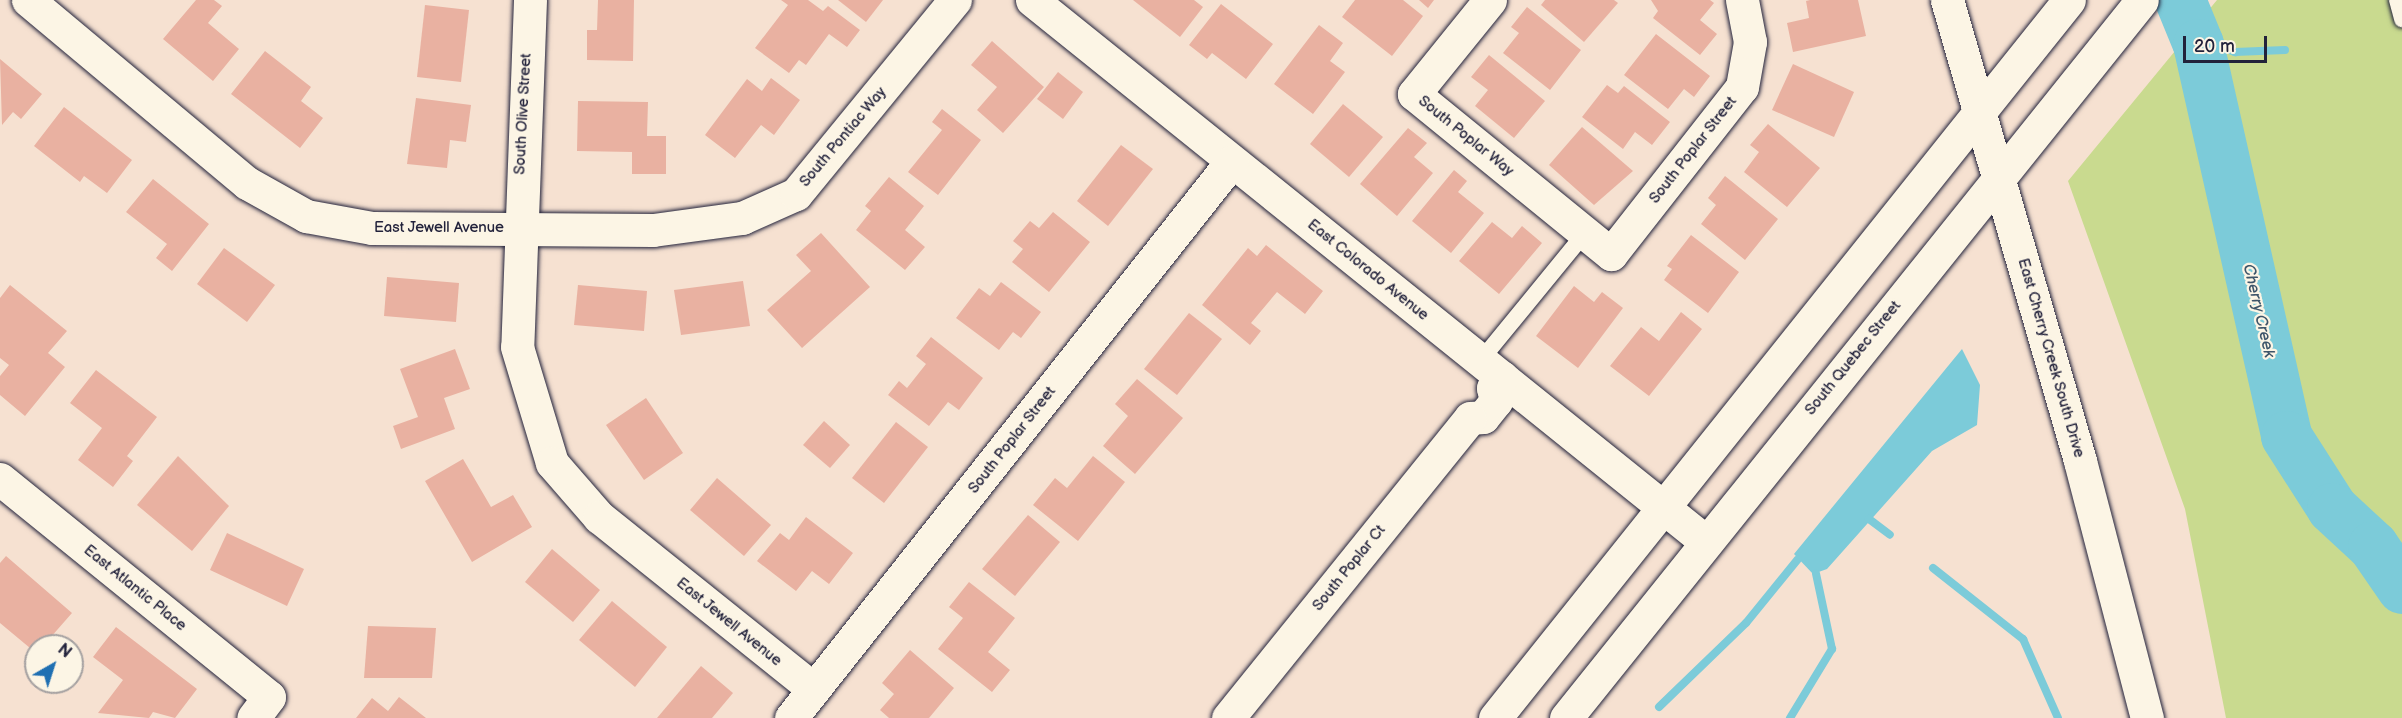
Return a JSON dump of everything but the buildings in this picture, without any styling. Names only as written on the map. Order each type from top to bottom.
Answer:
[{"type":"street","name":"East Jewell Avenue","points":[[28,0],[248,183],[306,216],[372,228],[518,228],[517,347],[552,463],[599,517],[814,689]]},
{"type":"street","name":"South Olive Street","points":[[518,228],[530,0]]},
{"type":"street","name":"South Pontiac Way","points":[[518,228],[653,230],[742,218],[796,194],[955,0]]},
{"type":"street","name":"East Colorado Avenue","points":[[1032,0],[1492,375],[1662,504],[1705,541]]},
{"type":"street","name":"South Poplar Way","points":[[1490,0],[1414,94],[1611,254]]},
{"type":"street","name":"South Poplar Street","points":[[1611,254],[1742,87],[1750,42],[1742,0]]},
{"type":"street","name":"East Cherry Creek South Drive","points":[[1947,0],[1978,112],[1999,177],[2147,718]]},
{"type":"street","points":[[1495,718],[1662,504],[2069,0]]},
{"type":"street","name":"South Quebec Street","points":[[1566,718],[1705,541],[2142,0]]},
{"type":"street","name":"South Poplar Street","points":[[791,718],[1232,161]]},
{"type":"street","name":"South Poplar Ct","points":[[1228,718],[1470,418],[1483,417],[1496,401],[1492,375]]},
{"type":"street","name":"East Atlantic Place","points":[[0,479],[261,708]]},
{"type":"lane","points":[[2397,0],[2402,19]]},
{"type":"lane","points":[[1492,375],[1585,233]]},
{"type":"green space","points":[[2217,0],[2402,0],[2402,718],[2226,718],[2185,509],[2068,181]]},
{"type":"water","points":[[1962,349],[1980,385],[1977,425],[1932,451],[1827,569],[1813,574],[1794,554]]},
{"type":"waterway","name":"Cherry Creek","points":[[2180,0],[2198,44],[2286,436],[2332,508],[2373,546],[2402,588]]},
{"type":"waterway","points":[[2188,22],[2211,43],[2235,52],[2285,50]]},
{"type":"waterway","points":[[1869,519],[1890,535]]},
{"type":"waterway","points":[[1659,707],[1746,623],[1798,559]]},
{"type":"waterway","points":[[1933,568],[2023,639],[2058,718]]},
{"type":"waterway","points":[[1790,718],[1832,649],[1816,574]]}]
